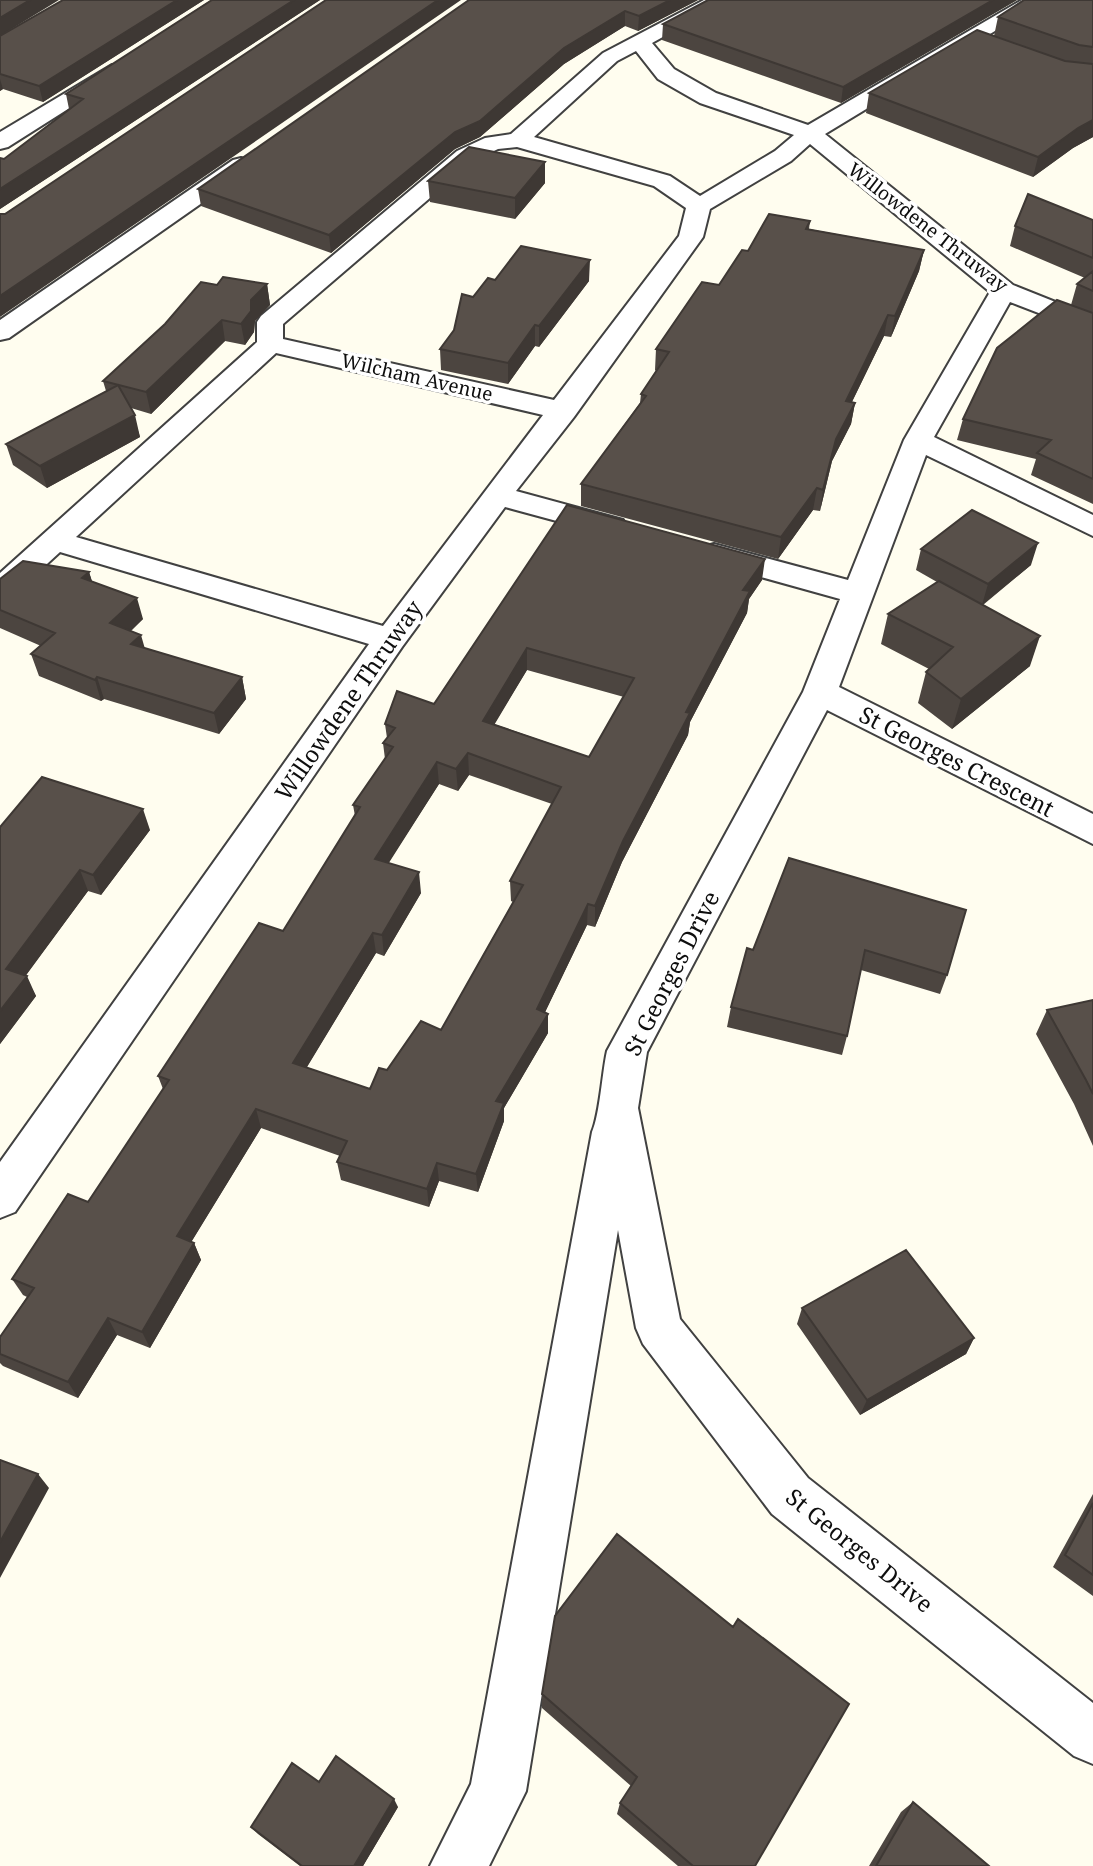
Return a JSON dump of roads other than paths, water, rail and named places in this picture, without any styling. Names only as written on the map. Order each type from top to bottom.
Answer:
[{"type":"street","points":[[518,140],[610,57],[719,0]]},
{"type":"street","points":[[0,590],[271,344],[270,322],[465,156],[493,143],[518,140],[662,181],[699,206],[783,156],[810,133],[1036,0]]},
{"type":"street","points":[[969,37],[994,46]]},
{"type":"street","name":"Willowdene Thruway","points":[[638,40],[666,75],[708,98],[810,133],[1004,290],[1093,326]]},
{"type":"street","points":[[0,142],[129,60]]},
{"type":"street","points":[[0,332],[262,150]]},
{"type":"street","name":"Willowdene Thruway","points":[[0,1198],[390,639],[495,495],[564,411],[691,237],[699,206]]},
{"type":"street","name":"St Georges Drive","points":[[1004,290],[918,440],[820,692],[626,1051],[617,1108],[659,1328],[790,1496],[1093,1737]]},
{"type":"street","name":"Wilcham Avenue","points":[[271,344],[564,411]]},
{"type":"street","points":[[918,440],[1093,527]]},
{"type":"street","points":[[495,495],[639,534]]},
{"type":"street","points":[[56,541],[390,639]]},
{"type":"street","points":[[691,548],[860,594]]},
{"type":"street","name":"St Georges Crescent","points":[[820,692],[1093,830]]},
{"type":"street","points":[[459,1866],[498,1791],[617,1108]]}]
